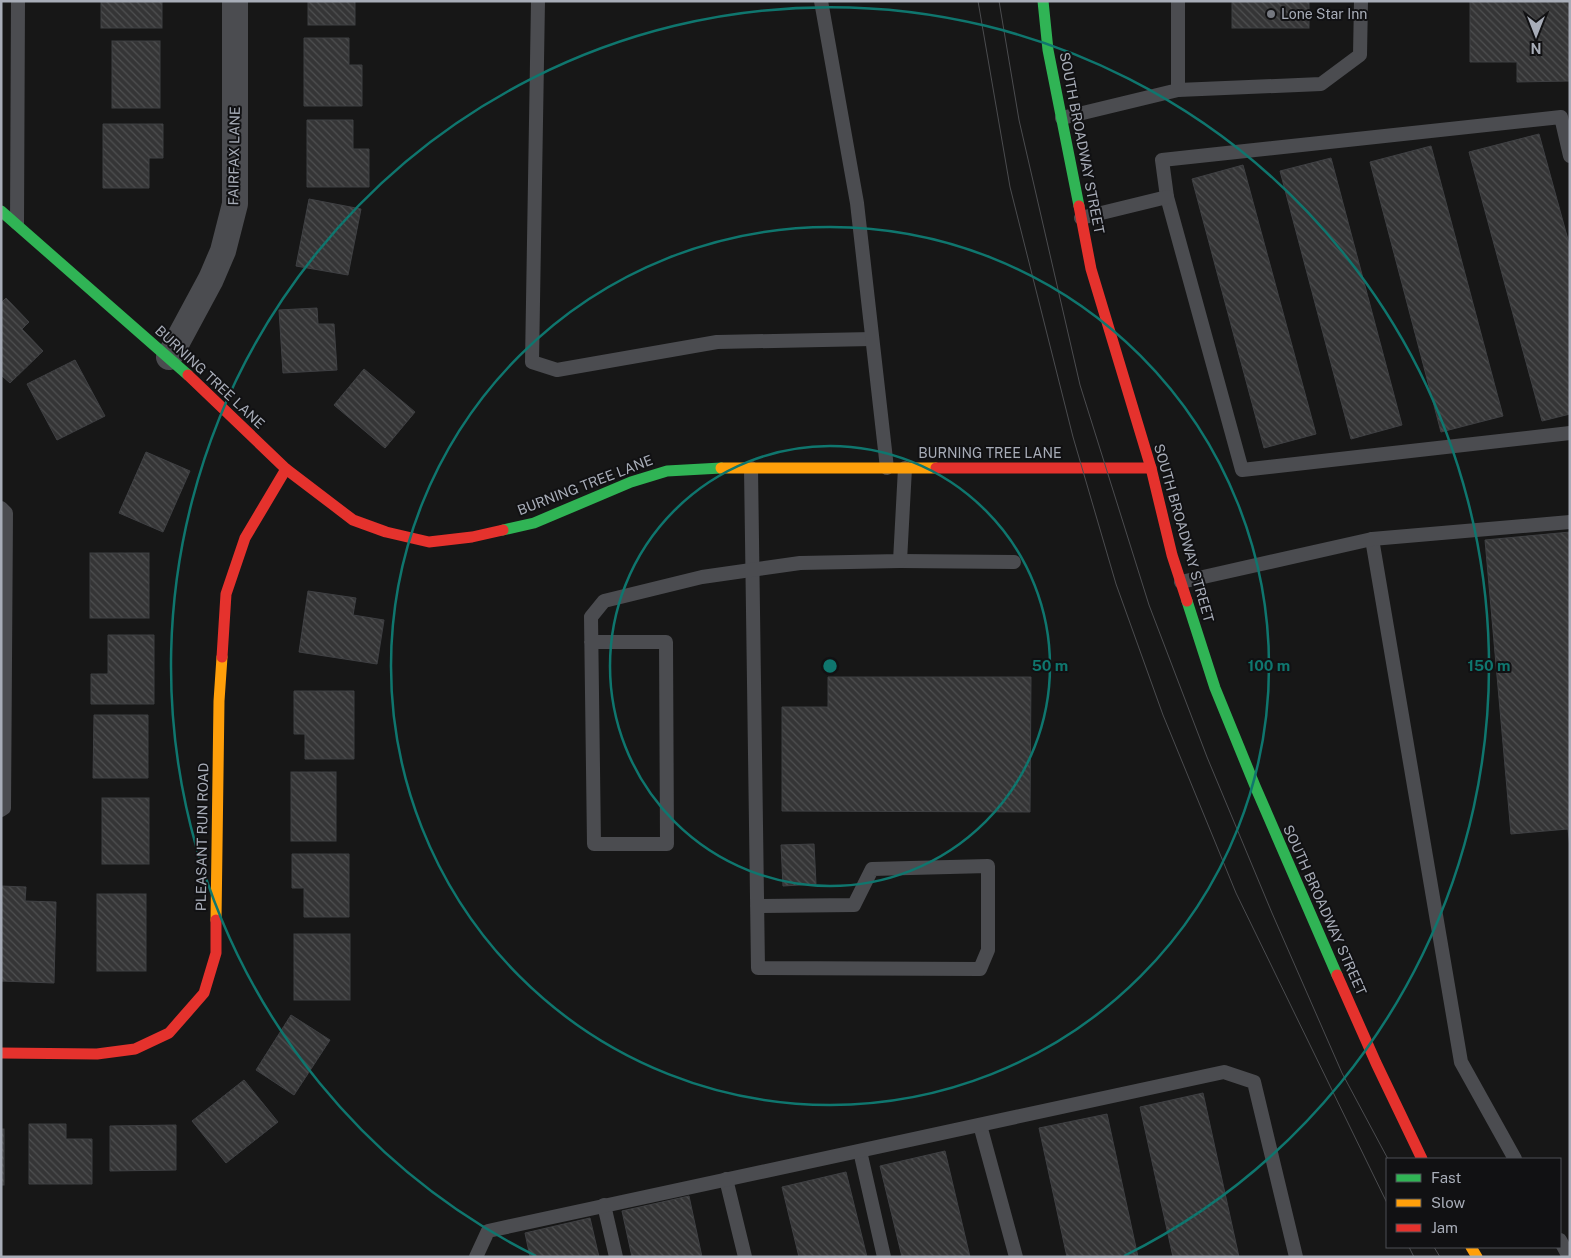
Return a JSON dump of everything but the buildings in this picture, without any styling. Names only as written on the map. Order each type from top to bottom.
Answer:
[{"type":"street","name":"FAIRFAX LANE","points":[[169,357],[211,279],[223,251],[235,204],[235,1]]},
{"type":"street","name":"SOUTH BROADWAY STREET","points":[[1043,1],[1048,50],[1091,270],[1151,468],[1172,555],[1215,688],[1255,786],[1376,1063],[1422,1158]]},
{"type":"street","name":"BURNING TREE LANE","points":[[1,211],[169,357],[286,469],[353,520],[386,532],[429,542],[472,537],[534,523],[631,482],[667,471],[751,468],[1151,468]]},
{"type":"street","name":"PLEASANT RUN ROAD","points":[[1,1053],[97,1054],[135,1050],[169,1033],[204,993],[216,953],[219,701],[226,594],[245,538],[286,469]]},
{"type":"lane","points":[[17,224],[18,1]]},
{"type":"lane","points":[[538,1],[532,362],[557,370],[717,342],[872,339]]},
{"type":"lane","points":[[820,1],[857,203],[888,468]]},
{"type":"lane","points":[[1178,1],[1178,90]]},
{"type":"lane","points":[[1062,118],[1178,90],[1320,84],[1360,55],[1361,1]]},
{"type":"lane","points":[[1570,156],[1565,117],[1162,160],[1167,197],[1242,470],[1570,433]]},
{"type":"lane","points":[[1081,218],[1167,197]]},
{"type":"lane","points":[[751,468],[752,569],[757,906],[758,968],[980,969],[988,950],[988,866],[872,869],[854,905],[757,906]]},
{"type":"lane","points":[[900,561],[905,468]]},
{"type":"lane","points":[[1,508],[6,513],[4,808],[1,810]]},
{"type":"lane","points":[[1181,582],[1372,539],[1570,522]]},
{"type":"lane","points":[[1372,539],[1461,1062],[1514,1158]]},
{"type":"lane","points":[[592,642],[666,642],[667,844],[594,844],[591,617],[604,601],[702,577],[800,563],[900,561],[1014,562]]},
{"type":"lane","points":[[476,1257],[488,1231],[1224,1072],[1254,1082],[1296,1257]]},
{"type":"lane","points":[[980,1125],[1016,1257]]},
{"type":"lane","points":[[860,1151],[884,1257]]},
{"type":"lane","points":[[726,1179],[745,1257]]},
{"type":"lane","points":[[604,1205],[616,1257]]},
{"type":"lane","points":[[1561,1242],[1569,1257]]},
{"type":"tram line","points":[[978,1],[1010,187],[1073,437],[1116,584],[1163,715],[1236,893],[1386,1201]]},
{"type":"tram line","points":[[999,1],[1019,120],[1080,385],[1149,605],[1207,757],[1272,913],[1342,1073],[1387,1158]]},
{"type":"tram line","points":[[1410,1248],[1414,1257]]},
{"type":"tram line","points":[[1435,1248],[1440,1257]]},
{"type":"traffic: fast","points":[[1043,1],[1048,50],[1079,206]]},
{"type":"traffic: fast","points":[[1,211],[188,375]]},
{"type":"traffic: fast","points":[[503,530],[534,523],[631,482],[667,471],[721,468]]},
{"type":"traffic: fast","points":[[1187,601],[1215,688],[1255,786],[1337,975]]},
{"type":"traffic: slow","points":[[721,468],[936,468]]},
{"type":"traffic: slow","points":[[216,920],[219,701],[222,657]]},
{"type":"traffic: slow","points":[[1472,1248],[1477,1257]]},
{"type":"traffic: jam","points":[[1079,206],[1091,269],[1151,468],[1172,555],[1187,601]]},
{"type":"traffic: jam","points":[[188,375],[286,469],[353,520],[386,532],[429,542],[472,537],[503,530]]},
{"type":"traffic: jam","points":[[936,468],[1151,468]]},
{"type":"traffic: jam","points":[[222,657],[226,594],[245,538],[286,469]]},
{"type":"traffic: jam","points":[[1,1053],[97,1054],[135,1049],[169,1033],[204,993],[216,953],[216,920]]},
{"type":"traffic: jam","points":[[1337,975],[1422,1158]]},
{"type":"place","name":"Lone Star Inn","points":[[1271,14]]}]
